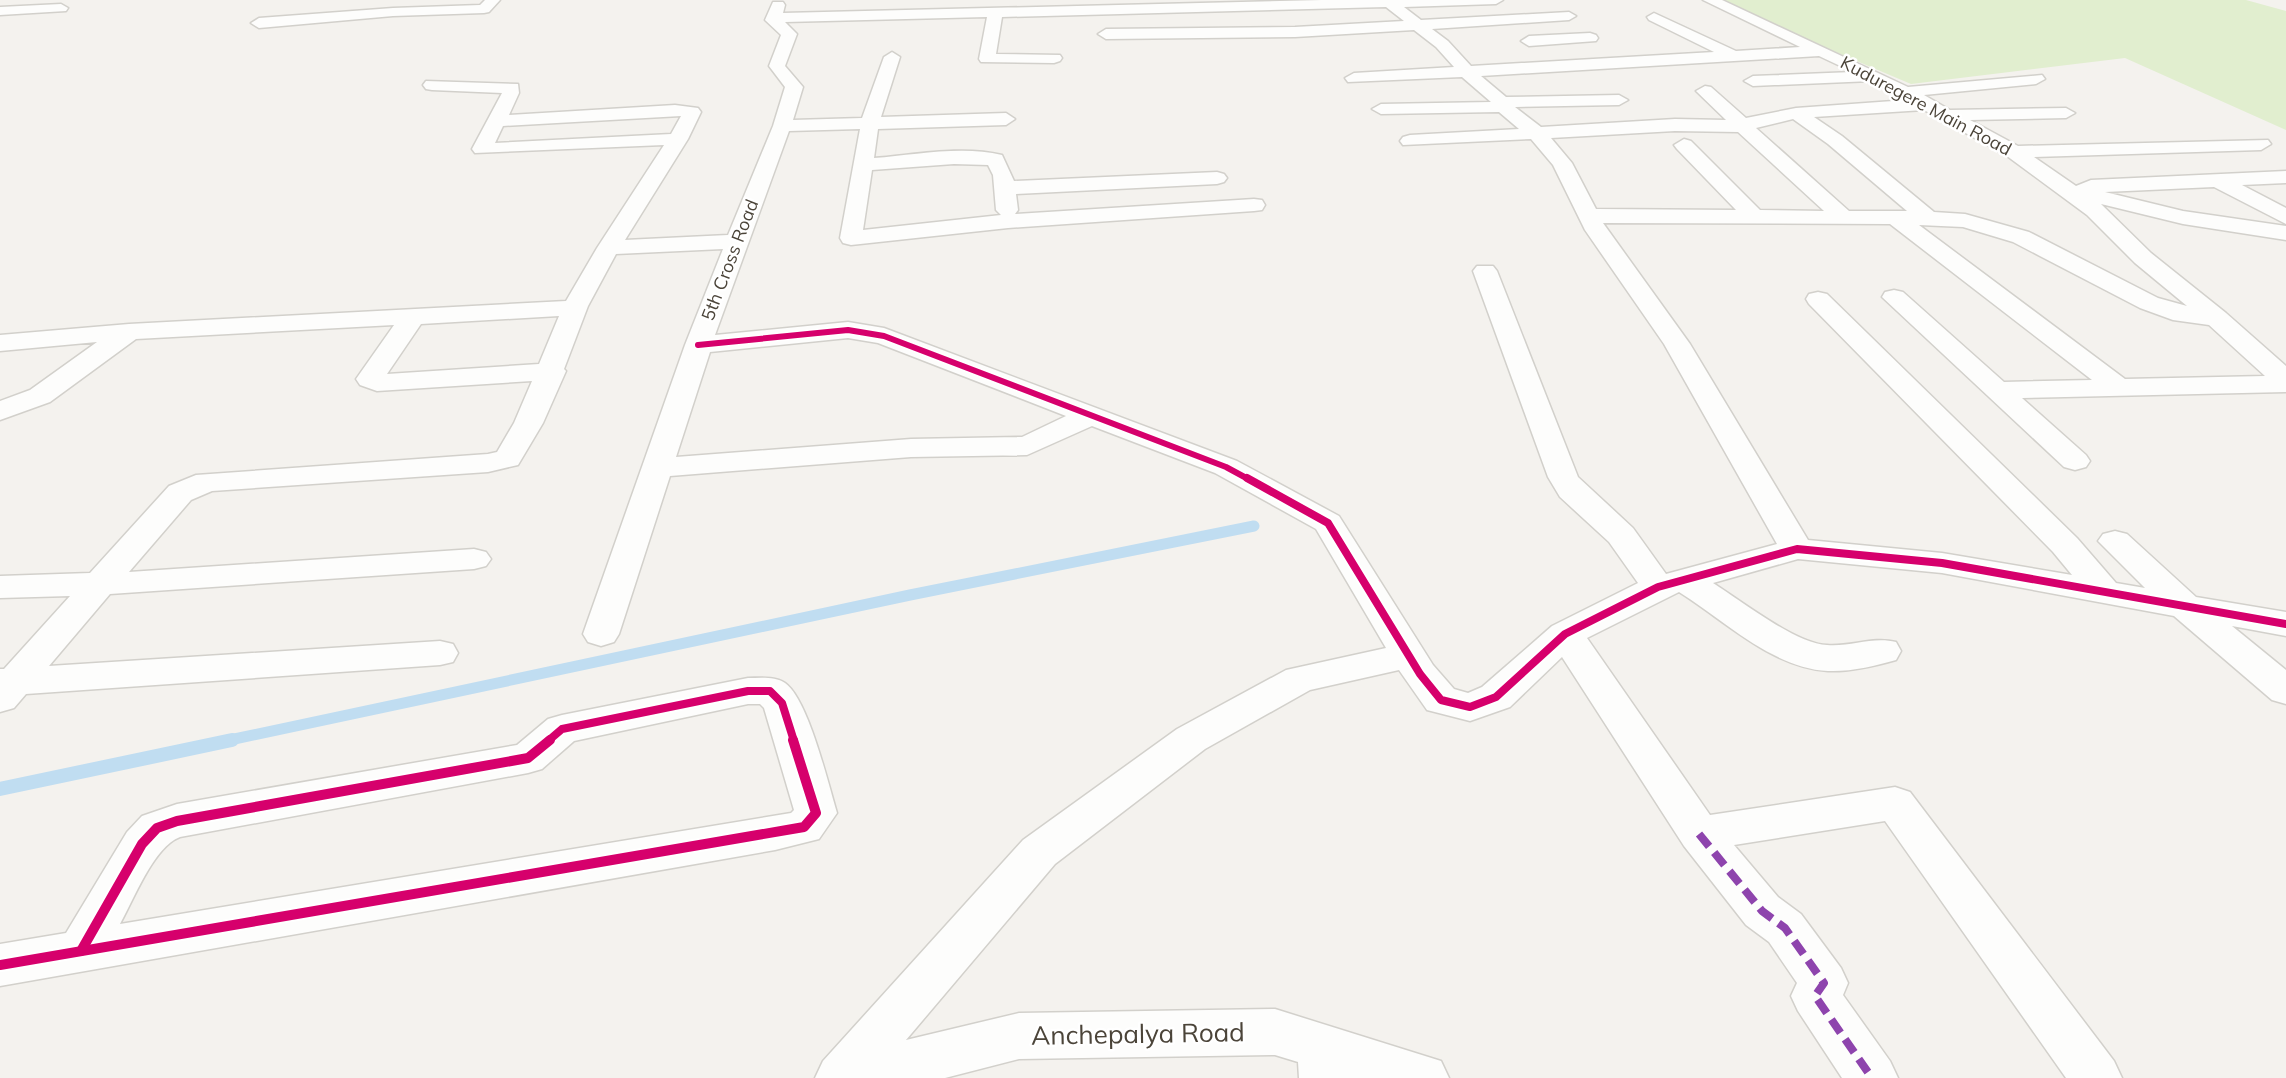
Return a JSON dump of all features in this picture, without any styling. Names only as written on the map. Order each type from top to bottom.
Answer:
[{"type":"street","points":[[272,5],[256,28],[393,12],[484,9],[493,0]]},
{"type":"street","points":[[782,10],[994,14],[1074,6],[1496,0]]},
{"type":"street","name":"Kuduregere Main Road","points":[[1710,0],[1876,76],[1950,115],[2063,184],[2095,210],[2143,258],[2217,318],[2286,383]]},
{"type":"street","points":[[1390,3],[1442,44],[1467,72],[1535,132],[1562,163],[1611,253],[1677,344],[1797,549]]},
{"type":"street","points":[[0,11],[61,8]]},
{"type":"street","points":[[782,10],[921,28]]},
{"type":"street","name":"5th Cross Road","points":[[601,634],[698,345],[782,126],[794,87],[777,66],[789,34],[782,10]]},
{"type":"street","points":[[994,14],[997,36],[986,64],[1054,58]]},
{"type":"street","points":[[1085,34],[1295,32],[1569,16]]},
{"type":"street","points":[[1654,17],[1736,57]]},
{"type":"street","points":[[1511,41],[1590,38]]},
{"type":"street","points":[[1419,45],[1465,43]]},
{"type":"street","points":[[1354,78],[1821,51]]},
{"type":"street","points":[[892,57],[870,123],[851,238],[1008,220],[1254,205]]},
{"type":"street","points":[[1753,81],[1876,76]]},
{"type":"street","points":[[1906,92],[2037,78]]},
{"type":"street","points":[[432,85],[507,86],[512,88],[511,95],[494,110],[482,149],[678,139]]},
{"type":"street","points":[[1706,91],[1843,218]]},
{"type":"street","points":[[1381,109],[1619,100]]},
{"type":"street","points":[[1410,141],[1675,125],[1745,126],[1757,120],[1796,113],[1928,104]]},
{"type":"street","points":[[5,687],[104,582],[180,493],[194,486],[207,482],[488,463],[507,459],[522,436],[552,371],[575,308],[608,248],[678,139],[692,112],[675,110],[612,114],[494,110]]},
{"type":"street","points":[[1796,113],[1835,140],[1928,218]]},
{"type":"street","points":[[1950,115],[2066,113]]},
{"type":"street","points":[[782,126],[1006,119]]},
{"type":"street","points":[[2014,152],[2261,144]]},
{"type":"street","points":[[1684,145],[1756,219]]},
{"type":"street","points":[[863,165],[954,158],[995,159],[999,162],[1005,188],[1008,220]]},
{"type":"street","points":[[2063,184],[2218,181],[2286,177]]},
{"type":"street","points":[[1005,188],[1217,178]]},
{"type":"street","points":[[2218,181],[2283,221]]},
{"type":"street","points":[[2063,184],[2115,203],[2184,218],[2283,221]]},
{"type":"street","points":[[1591,216],[1756,219],[1928,218],[1965,221],[2020,237],[2149,303],[2173,312],[2217,318]]},
{"type":"street","points":[[1896,218],[2121,389]]},
{"type":"street","points":[[608,248],[736,241]]},
{"type":"street","points":[[1485,271],[1563,477],[1571,490],[1670,583],[1804,653],[1820,658],[1883,651]]},
{"type":"street","points":[[1894,297],[2075,461]]},
{"type":"street","points":[[1818,299],[2065,545],[2106,593]]},
{"type":"street","points":[[0,343],[129,332],[575,308]]},
{"type":"street","points":[[413,317],[370,379],[377,383],[552,371]]},
{"type":"street","points":[[698,345],[848,330],[885,336],[1226,467],[1328,523],[1407,656],[1441,700],[1470,707],[1496,697],[1565,634],[1670,583],[1797,549],[1942,563],[2185,606],[2279,628]]},
{"type":"street","points":[[0,411],[40,396],[129,332]]},
{"type":"street","points":[[1998,390],[2121,389],[2286,383]]},
{"type":"street","points":[[656,468],[911,448],[1027,446],[1091,415]]},
{"type":"street","points":[[2115,541],[2185,606],[2286,691]]},
{"type":"street","points":[[0,586],[104,582],[474,559]]},
{"type":"street","points":[[1565,634],[1699,834],[1762,911],[1785,928],[1824,983],[1815,996],[1872,1078]]},
{"type":"street","points":[[5,687],[440,653]]},
{"type":"street","points":[[841,1078],[1039,852],[1191,739],[1299,679],[1407,656]]},
{"type":"street","points":[[0,965],[775,833],[804,827],[816,813],[782,703],[770,691],[748,691],[561,729],[528,758],[157,828],[142,844],[81,951]]},
{"type":"street","points":[[1699,834],[1895,803],[2096,1078]]},
{"type":"street","name":"Anchepalya Road","points":[[851,1078],[1019,1036],[1275,1032],[1324,1063],[1423,1078]]},
{"type":"green space","points":[[1712,0],[2246,0],[2286,11],[2286,130],[2125,58],[1911,84]]},
{"type":"waterway","points":[[225,741],[910,595],[1254,526]]},
{"type":"waterway","points":[[0,789],[232,740]]},
{"type":"marked path","points":[[1699,834],[1762,911],[1785,928],[1824,983],[1815,996],[1872,1078]]},
{"type":"cycle path","points":[[698,345],[848,330],[884,336],[1226,467],[1328,523],[1420,674],[1441,700],[1470,707],[1496,697],[1565,634],[1658,587],[1797,549],[1942,563],[2286,624]]},
{"type":"cycle path","points":[[0,965],[775,833],[804,827],[816,813],[782,703],[770,691],[748,691],[562,729],[528,758],[177,821],[157,828],[142,844],[81,951]]}]
